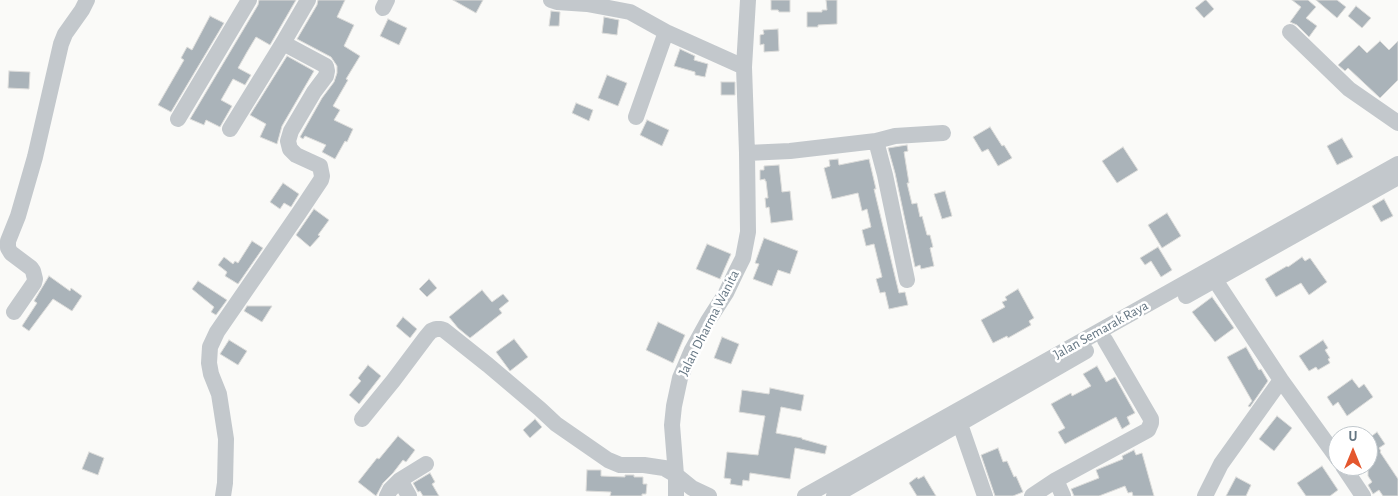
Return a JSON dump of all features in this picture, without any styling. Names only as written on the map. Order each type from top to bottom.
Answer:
[{"type":"street","points":[[14,312],[35,279],[33,271],[11,254],[8,248],[8,241],[18,216],[35,157],[65,34],[87,0]]},
{"type":"street","points":[[178,119],[249,0]]},
{"type":"street","points":[[230,129],[308,0]]},
{"type":"street","points":[[551,0],[630,12],[666,32],[744,67]]},
{"type":"street","name":"Jalan Dharma Wanita","points":[[676,496],[672,425],[680,378],[708,320],[726,293],[742,258],[746,243],[749,220],[744,67],[748,0]]},
{"type":"street","points":[[636,117],[666,32]]},
{"type":"street","points":[[1290,32],[1349,89],[1398,123]]},
{"type":"street","points":[[223,496],[226,438],[219,394],[209,363],[210,347],[227,316],[322,176],[320,166],[296,155],[290,149],[288,141],[291,131],[314,92],[326,76],[326,66],[283,43]]},
{"type":"street","points":[[747,153],[790,151],[876,141],[895,136],[944,133]]},
{"type":"street","points":[[876,141],[886,175],[907,280]]},
{"type":"street","name":"Jalan Semarak Raya","points":[[834,496],[957,418],[1300,225],[1398,164]]},
{"type":"street","name":"Jalan Semarak Raya","points":[[1300,225],[1398,177]]},
{"type":"street","points":[[1210,276],[1328,445]]},
{"type":"street","name":"Jalan Semarak Raya","points":[[805,496],[1105,340],[1210,276]]},
{"type":"street","points":[[362,419],[426,337],[432,331],[441,329],[488,365],[556,424],[608,460],[620,465],[644,465],[664,468],[692,488],[709,496]]},
{"type":"street","points":[[1032,496],[1056,480],[1148,430],[1152,423],[1105,340]]},
{"type":"street","points":[[1205,496],[1221,464],[1281,380]]},
{"type":"street","points":[[957,418],[984,496]]},
{"type":"street","points":[[387,496],[400,480],[426,464]]},
{"type":"street","points":[[1350,476],[1363,496]]},
{"type":"street","points":[[400,480],[409,496]]},
{"type":"street","points":[[1056,480],[1062,496]]},
{"type":"building","points":[[259,0],[296,0],[270,45],[256,37],[247,52],[238,68],[251,75],[245,85],[233,79],[221,100],[232,106],[220,127],[206,120],[204,125],[190,119],[258,5]]},
{"type":"building","points":[[318,0],[345,0],[337,17],[354,25],[344,46],[360,56],[333,106],[340,110],[334,120],[353,129],[347,142],[345,141],[335,159],[322,152],[326,145],[305,136],[303,139],[300,137],[322,98],[334,82],[337,73],[337,66],[331,57],[297,39]]},
{"type":"building","points":[[453,0],[483,0],[476,13]]},
{"type":"building","points":[[771,0],[790,0],[790,12],[771,10]]},
{"type":"building","points":[[826,0],[837,0],[837,24],[807,27],[807,12],[827,10]]},
{"type":"building","points":[[1205,0],[1214,9],[1204,18],[1195,8]]},
{"type":"building","points":[[1292,0],[1308,0],[1316,7],[1306,18],[1317,26],[1309,37],[1297,25],[1290,22],[1301,7]]},
{"type":"building","points":[[1316,0],[1337,0],[1346,7],[1337,18]]},
{"type":"building","points":[[1356,6],[1371,18],[1362,28],[1348,16]]},
{"type":"building","points":[[551,11],[560,12],[559,26],[549,26]]},
{"type":"building","points":[[210,16],[224,23],[171,112],[158,105],[184,60],[181,58],[187,47],[192,50]]},
{"type":"building","points":[[604,17],[619,20],[617,35],[602,33]]},
{"type":"building","points":[[388,19],[407,28],[399,45],[380,36]]},
{"type":"building","points":[[778,29],[779,51],[764,52],[764,44],[760,45],[760,35],[764,34],[763,30]]},
{"type":"building","points":[[1380,41],[1389,50],[1398,41],[1398,80],[1380,98],[1348,68],[1345,71],[1338,65],[1359,45],[1367,53]]},
{"type":"building","points":[[680,49],[695,56],[694,60],[708,64],[705,77],[674,66]]},
{"type":"building","points":[[287,56],[314,71],[282,126],[277,144],[260,137],[266,124],[250,115]]},
{"type":"building","points":[[9,71],[30,72],[29,89],[8,88]]},
{"type":"building","points":[[607,75],[627,83],[618,106],[598,98]]},
{"type":"building","points":[[721,82],[735,82],[735,95],[721,95]]},
{"type":"building","points":[[576,103],[593,110],[589,121],[572,113]]},
{"type":"building","points":[[647,120],[669,130],[662,146],[640,135]]},
{"type":"building","points":[[990,127],[1012,158],[998,166],[988,149],[982,152],[973,137]]},
{"type":"building","points":[[1342,138],[1353,157],[1337,165],[1327,146]]},
{"type":"building","points":[[907,145],[908,151],[904,152],[909,183],[907,183],[912,204],[917,203],[920,217],[922,216],[927,235],[930,235],[933,247],[930,248],[934,266],[921,269],[920,265],[915,267],[888,148]]},
{"type":"building","points":[[1123,147],[1138,170],[1117,183],[1102,161]]},
{"type":"building","points":[[838,159],[839,165],[869,159],[876,189],[874,189],[899,293],[905,292],[908,305],[889,309],[885,292],[880,293],[876,279],[882,277],[874,244],[866,246],[862,230],[871,227],[867,209],[862,211],[858,193],[832,199],[824,168],[830,166],[829,160]]},
{"type":"building","points":[[779,165],[782,192],[790,191],[793,220],[771,223],[769,207],[766,208],[765,198],[768,198],[766,181],[765,179],[760,180],[760,170],[764,170],[764,166]]},
{"type":"building","points":[[283,183],[299,194],[291,207],[284,203],[280,209],[270,202]]},
{"type":"building","points":[[945,191],[952,216],[942,219],[934,194]]},
{"type":"building","points":[[1384,199],[1393,216],[1381,222],[1372,206]]},
{"type":"building","points":[[314,209],[329,220],[318,235],[320,236],[310,247],[296,235]]},
{"type":"building","points":[[1167,213],[1181,236],[1162,248],[1148,225]]},
{"type":"building","points":[[764,238],[798,251],[790,274],[778,270],[772,286],[753,279],[759,264],[755,263]]},
{"type":"building","points":[[252,241],[263,248],[238,284],[225,276],[227,272],[218,265],[224,257],[233,264],[235,261],[238,263]]},
{"type":"building","points":[[707,244],[731,254],[720,279],[696,269]]},
{"type":"building","points":[[1158,247],[1172,270],[1161,277],[1151,261],[1145,265],[1140,258]]},
{"type":"building","points":[[1302,257],[1305,261],[1310,258],[1327,282],[1309,295],[1301,283],[1276,297],[1265,279]]},
{"type":"building","points":[[49,276],[70,291],[71,288],[82,296],[72,311],[53,299],[29,331],[22,326],[37,303],[34,301]]},
{"type":"building","points":[[429,279],[437,288],[427,297],[419,289]]},
{"type":"building","points":[[198,281],[227,300],[216,315],[211,312],[214,307],[192,289]]},
{"type":"building","points":[[1018,289],[1034,318],[1029,321],[1031,325],[1008,338],[1007,336],[993,343],[981,320],[1005,307],[1002,302],[1007,300],[1005,297]]},
{"type":"building","points":[[482,290],[492,302],[503,294],[509,301],[499,309],[502,313],[470,338],[449,317]]},
{"type":"building","points":[[1212,297],[1234,328],[1215,342],[1192,312]]},
{"type":"building","points":[[247,306],[272,306],[262,322],[244,311]]},
{"type":"building","points":[[403,317],[417,329],[410,338],[396,326]]},
{"type":"building","points":[[658,322],[685,335],[673,363],[646,350]]},
{"type":"building","points":[[722,337],[739,344],[731,364],[714,358]]},
{"type":"building","points":[[514,339],[528,357],[510,371],[496,352]]},
{"type":"building","points":[[229,340],[247,351],[238,365],[220,354]]},
{"type":"building","points":[[1323,340],[1328,348],[1325,350],[1330,358],[1328,359],[1330,363],[1318,370],[1316,367],[1309,371],[1299,356]]},
{"type":"building","points":[[1246,347],[1259,370],[1261,369],[1268,381],[1250,407],[1248,406],[1252,401],[1227,357]]},
{"type":"building","points":[[368,365],[381,376],[359,404],[349,395],[361,381],[358,378]]},
{"type":"building","points":[[1097,366],[1106,382],[1115,377],[1135,413],[1127,417],[1130,424],[1122,429],[1116,417],[1065,444],[1058,432],[1065,428],[1051,404],[1071,393],[1072,396],[1091,386],[1083,374]]},
{"type":"building","points":[[1352,379],[1359,388],[1364,384],[1373,397],[1347,416],[1338,402],[1333,406],[1327,397]]},
{"type":"building","points":[[770,388],[804,395],[801,411],[781,407],[776,433],[802,438],[827,446],[825,454],[795,448],[790,479],[750,473],[749,481],[743,480],[742,486],[730,484],[731,479],[724,478],[727,452],[758,455],[765,416],[739,412],[742,390],[769,394]]},
{"type":"building","points":[[1277,416],[1292,428],[1274,451],[1259,439]]},
{"type":"building","points":[[535,419],[542,427],[530,438],[523,430]]},
{"type":"building","points":[[1378,434],[1385,444],[1379,448],[1380,452],[1398,479],[1398,496],[1383,496],[1379,490],[1373,494],[1368,485],[1372,482],[1368,476],[1378,476]]},
{"type":"building","points":[[398,436],[415,450],[406,462],[403,460],[383,483],[376,496],[358,482]]},
{"type":"building","points":[[998,448],[1003,462],[1007,461],[1023,492],[1013,496],[995,496],[981,455]]},
{"type":"building","points":[[1134,450],[1136,455],[1142,453],[1154,496],[1133,496],[1132,492],[1128,493],[1125,486],[1099,496],[1074,496],[1071,489],[1099,478],[1096,470],[1123,459],[1122,456]]},
{"type":"building","points":[[89,452],[104,458],[98,475],[82,469]]},
{"type":"building","points":[[1322,466],[1338,490],[1330,496],[1306,496],[1297,483]]},
{"type":"building","points":[[587,470],[601,470],[601,476],[625,477],[625,475],[634,475],[634,477],[643,477],[643,484],[647,484],[646,494],[642,494],[642,496],[610,496],[611,492],[586,491]]},
{"type":"building","points":[[430,473],[435,482],[432,484],[439,496],[423,496],[420,491],[418,492],[413,483]]},
{"type":"building","points":[[924,476],[936,496],[917,496],[909,483],[917,477],[918,479]]},
{"type":"building","points":[[1236,477],[1251,485],[1246,496],[1226,496]]}]
